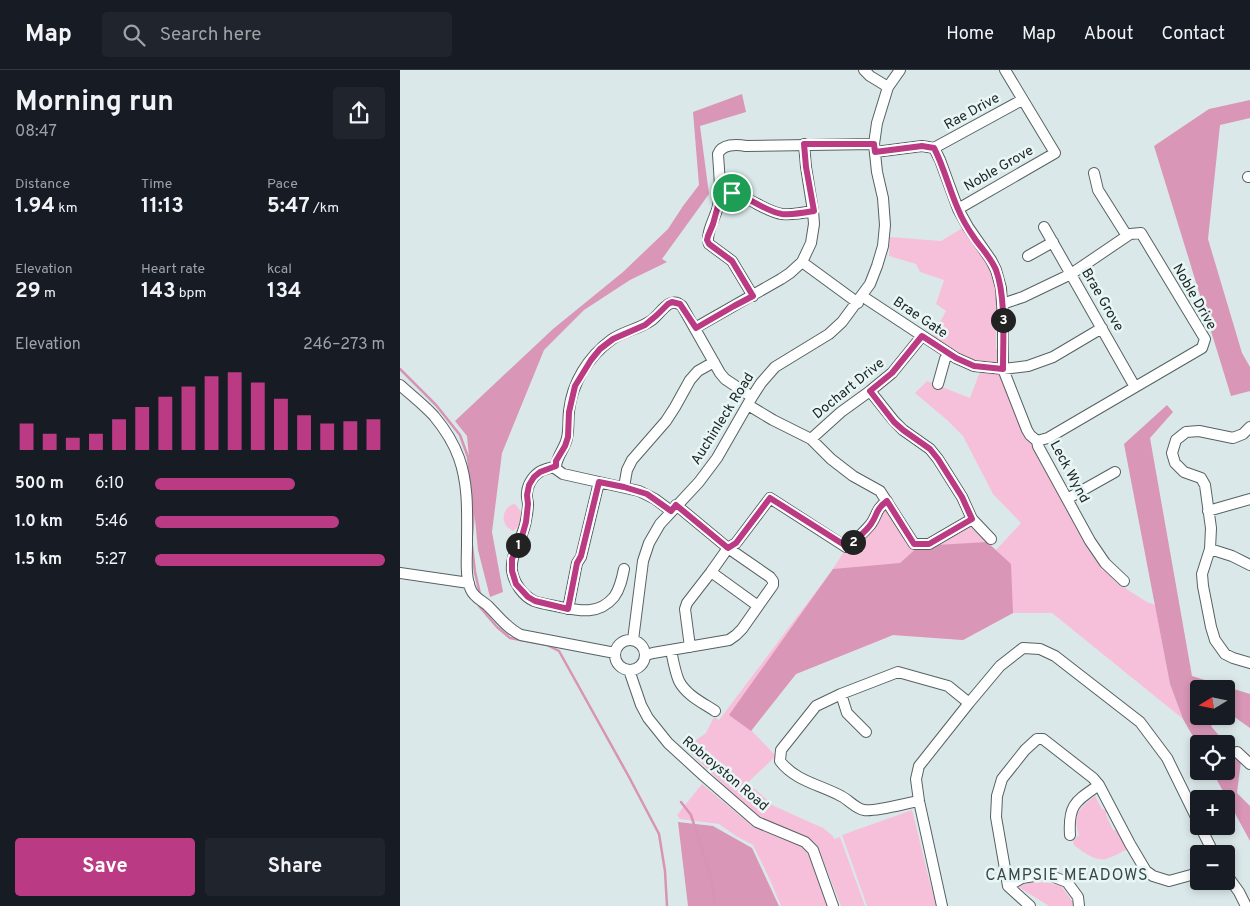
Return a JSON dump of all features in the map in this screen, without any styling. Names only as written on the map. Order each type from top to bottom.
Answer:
[{"type":"street","points":[[864,70],[888,87]]},
{"type":"street","name":"Auchinleck Road","points":[[633,640],[643,561],[653,534],[699,482],[717,458],[761,383],[774,368],[829,334],[842,322],[870,284],[883,246],[885,225],[884,198],[877,172],[875,148],[877,123],[888,87],[900,70]]},
{"type":"street","points":[[1005,70],[1022,100]]},
{"type":"street","name":"Rae Drive","points":[[934,148],[1022,100]]},
{"type":"street","name":"Noble Grove","points":[[958,209],[1055,153],[1022,100]]},
{"type":"street","points":[[696,328],[790,273],[802,262],[814,233],[814,211],[804,144]]},
{"type":"street","points":[[753,296],[732,261],[709,244],[707,240],[719,202],[718,154],[723,147],[804,144],[875,148],[922,146],[934,148]]},
{"type":"street","name":"Noble Grove","points":[[934,148],[958,209],[968,228],[996,270],[1001,288],[1003,369]]},
{"type":"street","points":[[1002,304],[1024,297],[1071,274],[1127,236],[1098,190],[1094,173]]},
{"type":"street","points":[[720,193],[732,193],[741,196],[781,214],[814,211]]},
{"type":"street","name":"Brae Grove","points":[[1044,227],[1135,387]]},
{"type":"street","name":"Noble Drive","points":[[1037,441],[1048,438],[1202,348],[1205,339],[1141,233],[1127,236]]},
{"type":"street","points":[[1028,256],[1053,242]]},
{"type":"street","name":"Brae Gate","points":[[802,262],[949,354],[974,366],[1003,369],[1028,366],[1053,357],[1102,328]]},
{"type":"street","points":[[646,656],[729,640],[742,629],[773,585],[770,577],[674,508],[647,494],[563,474],[556,469],[556,461],[568,437],[569,412],[575,386],[586,366],[600,349],[613,339],[645,325],[672,302],[682,306],[725,379],[773,420],[811,439],[830,459],[853,476],[880,491],[914,544],[929,544],[972,519]]},
{"type":"street","name":"Dochart Drive","points":[[811,439],[841,412],[892,373],[922,336]]},
{"type":"street","points":[[938,384],[945,360],[949,354]]},
{"type":"street","points":[[624,487],[627,470],[632,460],[666,422],[690,380],[698,371],[714,362]]},
{"type":"street","name":"Leck Wynd","points":[[1003,369],[1026,430],[1037,441],[1090,541],[1105,563],[1124,581]]},
{"type":"street","points":[[400,385],[433,415],[448,436],[459,458],[466,486],[467,572],[471,590],[514,632],[521,635],[615,653]]},
{"type":"street","points":[[870,391],[894,422],[930,449],[962,497],[972,519],[991,539]]},
{"type":"street","points":[[1250,427],[1243,434],[1233,438],[1199,431],[1186,432],[1176,440],[1172,453],[1175,463],[1184,472],[1201,478],[1205,485],[1211,528],[1210,549],[1202,574],[1215,640],[1225,654],[1250,663]]},
{"type":"street","points":[[556,466],[540,472],[529,485],[526,522],[512,559],[512,571],[516,584],[528,597],[535,601],[585,612],[603,606],[613,598],[618,591],[624,569]]},
{"type":"street","points":[[1067,499],[1115,472]]},
{"type":"street","points":[[568,609],[577,563],[581,556],[599,482]]},
{"type":"street","points":[[690,647],[685,609],[687,603],[728,548],[736,543],[770,498],[846,546],[850,545],[871,524],[880,507],[887,501]]},
{"type":"street","points":[[1208,511],[1250,499]]},
{"type":"street","points":[[1210,549],[1232,556],[1250,565]]},
{"type":"street","points":[[711,572],[758,606]]},
{"type":"street","points":[[400,573],[469,583]]},
{"type":"street","points":[[633,640],[642,645],[646,656],[642,665],[634,670],[629,670],[621,667],[616,661],[615,653],[619,644],[623,641],[633,640]]},
{"type":"street","points":[[942,906],[919,801],[916,780],[919,766],[1000,666],[1023,648],[1040,649],[1055,656],[1140,722],[1167,758],[1190,805]]},
{"type":"street","points":[[671,650],[675,670],[680,682],[690,694],[715,711]]},
{"type":"street","name":"Robroyston Road","points":[[629,670],[641,705],[648,718],[668,744],[758,822],[805,842],[813,850],[833,906]]},
{"type":"street","points":[[919,801],[873,810],[863,810],[841,796],[804,780],[780,761],[782,750],[816,706],[841,694],[898,672],[948,686],[969,702]]},
{"type":"street","points":[[841,694],[847,713],[866,732]]},
{"type":"street","points":[[1030,906],[1008,886],[996,817],[997,796],[1002,780],[1036,739],[1043,739],[1093,778],[1099,785],[1146,871],[1169,882],[1190,875]]},
{"type":"street","points":[[1237,752],[1246,765]]},
{"type":"street","points":[[1070,835],[1069,823],[1074,804],[1099,785]]},
{"type":"street","points":[[1008,886],[1022,878],[1046,874],[1067,882],[1078,897],[1079,906]]},
{"type":"street","points":[[1235,886],[1246,906]]},
{"type":"shaded area","points":[[742,94],[746,112],[700,126],[709,194],[662,259],[667,262],[630,280],[584,310],[544,350],[502,453],[492,532],[503,592],[490,597],[478,550],[467,436],[455,421],[553,329],[623,272],[668,229],[699,185],[693,112]]},
{"type":"shaded area","points":[[1250,100],[1250,118],[1220,125],[1208,239],[1242,353],[1250,367],[1250,391],[1231,396],[1154,146],[1209,109]]},
{"type":"shaded area","points":[[964,227],[993,274],[999,306],[996,349],[1000,353],[1001,365],[970,359],[932,337],[946,311],[936,304],[944,280],[920,272],[916,264],[889,256],[890,237],[941,241]]},
{"type":"shaded area","points":[[981,369],[1000,372],[1036,447],[1096,560],[1117,583],[1155,605],[1170,684],[1183,719],[1052,613],[1013,613],[963,640],[893,635],[796,674],[751,730],[776,756],[743,787],[755,789],[774,806],[823,828],[834,839],[840,837],[865,906],[841,906],[817,845],[764,821],[685,748],[706,733],[714,717],[719,720],[833,569],[843,553],[859,543],[884,507],[908,546],[931,545],[959,533],[966,523],[996,550],[1021,523],[993,494],[963,436],[915,393],[927,381],[970,398]]},
{"type":"shaded area","points":[[1167,405],[1173,412],[1150,438],[1192,676],[1205,680],[1190,680],[1190,725],[1212,725],[1218,735],[1192,735],[1183,719],[1170,684],[1124,444]]},
{"type":"shaded area","points":[[513,504],[521,512],[519,526],[513,531],[504,521],[504,513]]},
{"type":"shaded area","points":[[987,542],[1011,564],[1013,613],[963,640],[893,635],[796,674],[751,731],[729,715],[833,569],[900,563],[919,546]]},
{"type":"shaded area","points":[[1235,689],[1250,694],[1250,728],[1235,717]]},
{"type":"shaded area","points":[[1235,754],[1241,761],[1237,793],[1250,806],[1250,841],[1235,813],[1235,790],[1222,790],[1217,780],[1235,780]]},
{"type":"shaded area","points":[[702,784],[752,826],[804,848],[811,858],[829,906],[781,906],[753,845],[719,824],[680,819],[677,815]]},
{"type":"shaded area","points":[[1095,796],[1102,809],[1106,810],[1106,815],[1113,830],[1117,830],[1128,849],[1102,860],[1089,855],[1074,845],[1073,841],[1079,835],[1076,822],[1078,812]]},
{"type":"shaded area","points":[[912,810],[937,906],[867,906],[842,835]]},
{"type":"shaded area","points":[[678,822],[713,826],[752,848],[779,906],[688,906]]},
{"type":"shaded area","points":[[1046,882],[1061,886],[1073,902],[1073,906],[1049,906],[1017,886]]},
{"type":"waterway","points":[[400,369],[436,405],[460,435],[468,457],[474,510],[472,535]]},
{"type":"waterway","points":[[472,546],[480,594]]},
{"type":"waterway","points":[[479,602],[479,606],[497,627],[510,638],[547,645],[559,651],[659,834],[665,871],[667,906]]},
{"type":"waterway","points":[[681,802],[691,815],[712,881],[715,906]]},
{"type":"district","name":"CAMPSIE MEADOWS","points":[[1067,876]]},
{"type":"route","points":[[804,144],[874,144],[875,152],[922,146],[934,148],[958,209],[968,228],[996,270],[1001,288],[1003,369],[974,366],[956,358],[922,336],[892,373],[870,391],[894,422],[930,449],[938,459],[962,497],[972,519],[929,544],[914,544],[887,501],[880,507],[871,524],[850,545],[846,546],[770,498],[736,543],[728,548],[676,505],[671,511],[647,494],[599,482],[581,556],[577,563],[568,609],[535,601],[528,597],[516,584],[512,571],[512,559],[526,522],[529,485],[540,472],[556,466],[556,461],[568,437],[569,412],[575,386],[586,366],[600,349],[613,339],[645,325],[672,302],[682,306],[696,328],[753,296],[732,261],[709,244],[707,240],[713,224],[720,193],[732,193],[781,214],[814,211],[809,190],[804,144]]}]
